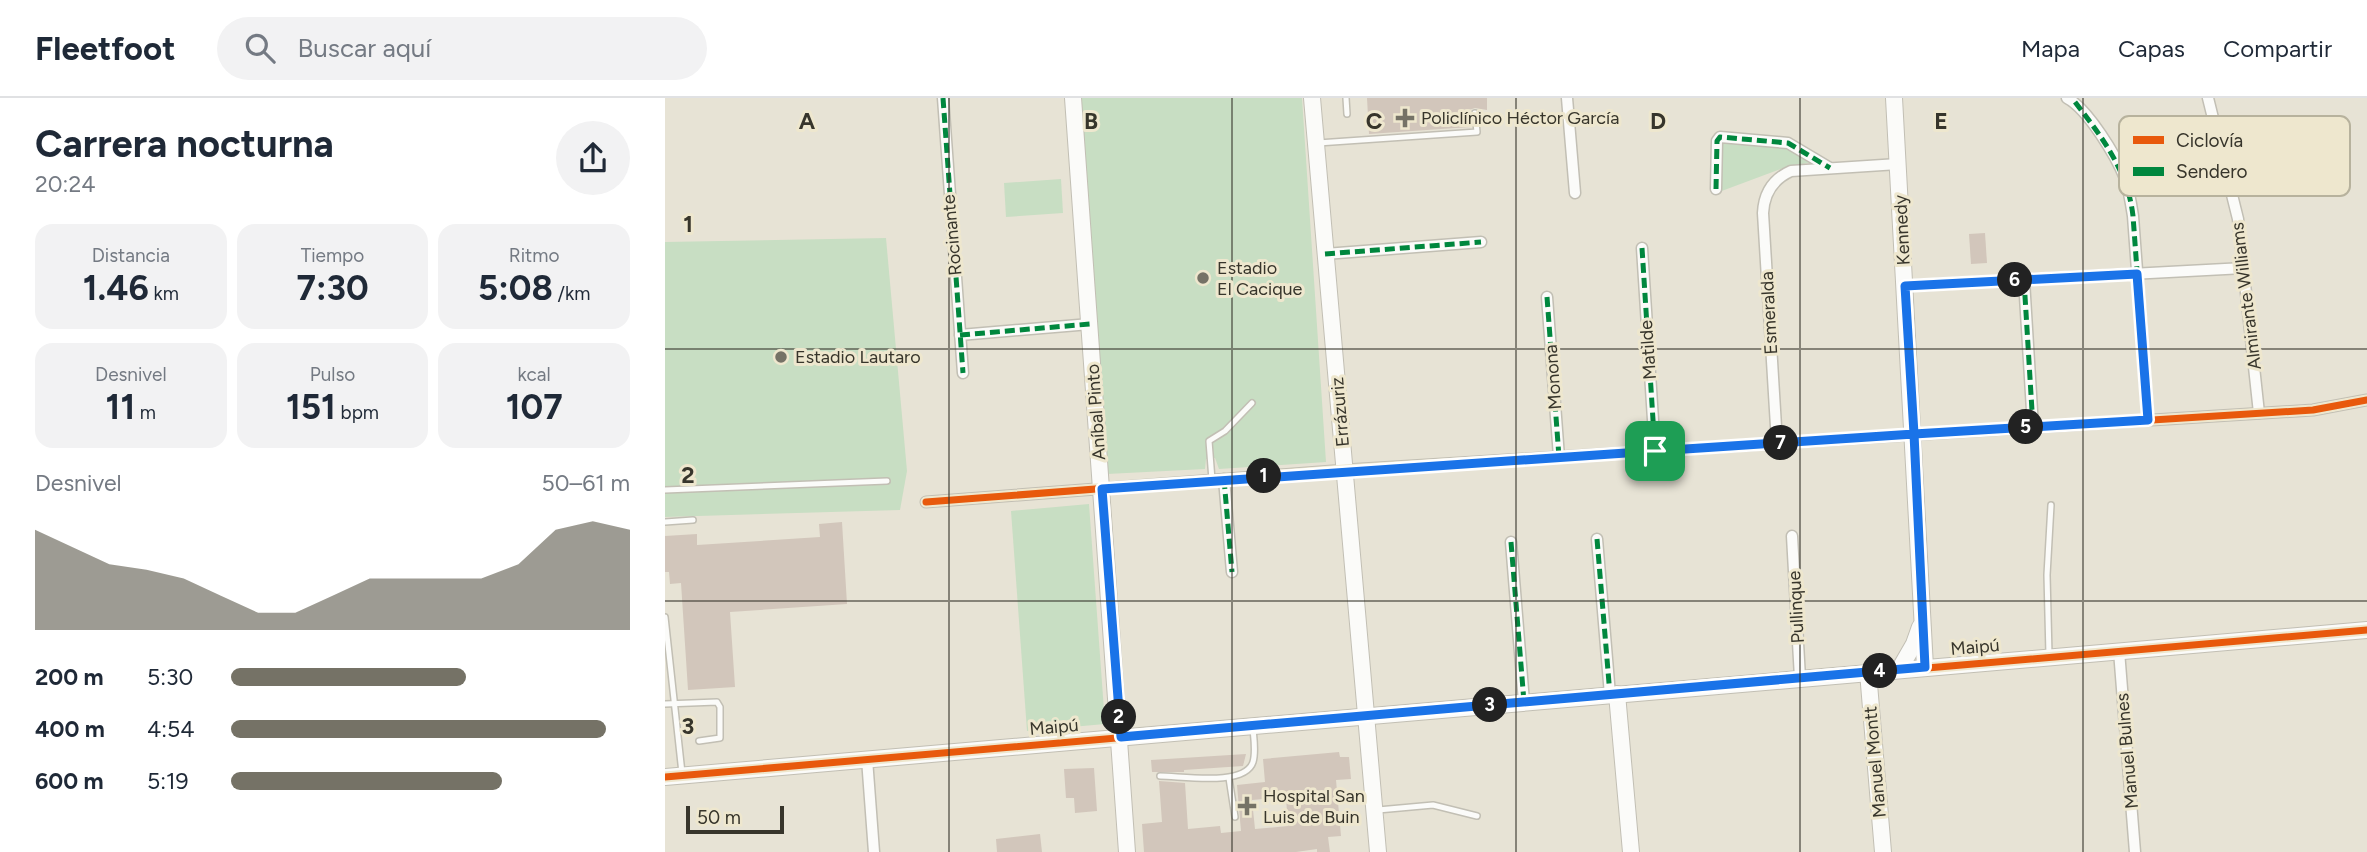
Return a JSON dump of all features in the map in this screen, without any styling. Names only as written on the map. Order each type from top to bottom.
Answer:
[{"type":"street","name":"Rocinante","points":[[943,98],[963,373]]},
{"type":"street","name":"Aníbal Pinto","points":[[1073,98],[1128,852]]},
{"type":"street","name":"Errázuriz","points":[[1311,98],[1378,852]]},
{"type":"street","points":[[1567,98],[1575,193]]},
{"type":"street","name":"Kennedy","points":[[1894,98],[1925,667]]},
{"type":"street","name":"Almirante Williams","points":[[2208,98],[2212,116]]},
{"type":"street","points":[[2072,99],[2100,135],[2119,168]]},
{"type":"street","points":[[1716,190],[1717,141],[1720,137],[1788,143],[1830,168],[1898,164]]},
{"type":"street","name":"Esmeralda","points":[[1777,443],[1763,213],[1765,198],[1772,184],[1791,172],[1830,168]]},
{"type":"street","points":[[2129,196],[2148,420]]},
{"type":"street","name":"Almirante Williams","points":[[2232,196],[2238,219],[2259,414]]},
{"type":"street","points":[[1325,254],[1481,242]]},
{"type":"street","name":"Matilde","points":[[1642,248],[1655,451]]},
{"type":"street","points":[[1905,286],[2244,268]]},
{"type":"street","points":[[2024,280],[2033,427]]},
{"type":"street","name":"Monona","points":[[1547,297],[1559,457]]},
{"type":"street","points":[[960,335],[1090,324]]},
{"type":"street","points":[[926,502],[1346,470],[2259,414],[2313,410],[2367,400]]},
{"type":"street","points":[[1224,479],[1232,572]]},
{"type":"street","name":"Pullinque","points":[[1792,536],[1800,678]]},
{"type":"street","points":[[1597,539],[1631,852]]},
{"type":"street","points":[[1511,542],[1524,702]]},
{"type":"street","name":"Kennedy","points":[[1899,670],[1915,644],[1922,614]]},
{"type":"street","name":"Maipú","points":[[665,777],[2367,630]]},
{"type":"street","name":"Manuel Bulnes","points":[[2119,650],[2135,852]]},
{"type":"street","name":"Manuel Montt","points":[[1868,672],[1883,852]]},
{"type":"street","points":[[867,759],[874,852]]},
{"type":"lane","points":[[1346,98],[1347,114]]},
{"type":"lane","points":[[1315,143],[1476,132],[1475,113]]},
{"type":"lane","points":[[1212,480],[1209,441],[1224,431],[1252,403]]},
{"type":"lane","points":[[665,491],[887,481]]},
{"type":"lane","points":[[2049,657],[2047,575],[2051,505]]},
{"type":"lane","points":[[665,523],[693,520]]},
{"type":"lane","points":[[665,617],[683,776]]},
{"type":"lane","points":[[665,704],[717,702],[720,707],[720,738],[699,741]]},
{"type":"lane","points":[[1160,776],[1229,778],[1241,775],[1252,765],[1255,750],[1253,726]]},
{"type":"lane","points":[[1229,778],[1235,817]]},
{"type":"lane","points":[[1375,811],[1433,806],[1477,816]]},
{"type":"green space","name":"Estadio El Cacique","points":[[1079,98],[1302,98],[1326,462],[1219,469],[1215,458],[1206,459],[1205,469],[1107,474]]},
{"type":"green space","points":[[1720,141],[1790,149],[1812,162],[1783,168],[1719,192]]},
{"type":"green space","points":[[1061,179],[1063,213],[1006,217],[1004,183]]},
{"type":"green space","name":"Estadio Lautaro","points":[[886,238],[907,471],[900,510],[665,517],[665,242]]},
{"type":"green space","points":[[1089,504],[1105,724],[1027,731],[1011,511]]},
{"type":"building","name":"Policlínico Héctor García","points":[[1367,98],[1487,98],[1487,110],[1469,110],[1470,127],[1369,134]]},
{"type":"building","points":[[1985,233],[1987,263],[1971,264],[1969,234]]},
{"type":"building","points":[[842,522],[847,604],[730,612],[735,687],[688,690],[681,583],[670,584],[669,572],[665,572],[665,536],[697,534],[697,545],[820,537],[819,524]]},
{"type":"building","points":[[1339,752],[1340,757],[1349,757],[1351,779],[1336,780],[1341,836],[1328,837],[1330,852],[1317,852],[1317,849],[1296,852],[1144,852],[1142,824],[1162,822],[1159,781],[1185,783],[1188,829],[1220,826],[1221,833],[1241,831],[1237,785],[1265,782],[1263,759]],"holes":[[[1286,797],[1288,826],[1255,829],[1252,800]]]},
{"type":"building","points":[[1246,754],[1243,766],[1184,772],[1152,772],[1151,760]]},
{"type":"building","points":[[1094,768],[1097,811],[1075,813],[1074,798],[1066,798],[1064,769]]},
{"type":"building","points":[[1040,834],[1042,852],[997,852],[996,839]]},
{"type":"marked path","points":[[943,98],[963,373]]},
{"type":"marked path","points":[[2075,102],[2119,167]]},
{"type":"marked path","points":[[1716,189],[1717,141],[1720,137],[1788,143],[1830,168]]},
{"type":"marked path","points":[[2129,196],[2133,216],[2148,420]]},
{"type":"marked path","points":[[1325,254],[1481,242]]},
{"type":"marked path","points":[[1642,248],[1655,451]]},
{"type":"marked path","points":[[2024,280],[2033,427]]},
{"type":"marked path","points":[[1547,297],[1559,457]]},
{"type":"marked path","points":[[960,335],[1090,324]]},
{"type":"marked path","points":[[1224,479],[1232,572]]},
{"type":"marked path","points":[[1597,539],[1610,695]]},
{"type":"marked path","points":[[1511,542],[1524,702]]},
{"type":"cycle path","points":[[926,502],[1345,470],[2313,410],[2367,400]]},
{"type":"cycle path","points":[[665,777],[2367,630]]},
{"type":"place","name":"Policlínico Héctor García","points":[[1405,118]]},
{"type":"place","name":"Estadio El Cacique","points":[[1203,278]]},
{"type":"place","name":"Estadio Lautaro","points":[[781,357]]},
{"type":"place","name":"Hospital San Luis de Buin","points":[[1247,806]]},
{"type":"route","points":[[1655,451],[1346,470],[1102,489],[1121,737],[1925,667],[1914,434],[2148,420],[2137,274],[1905,286],[1914,434],[1655,451]]}]
